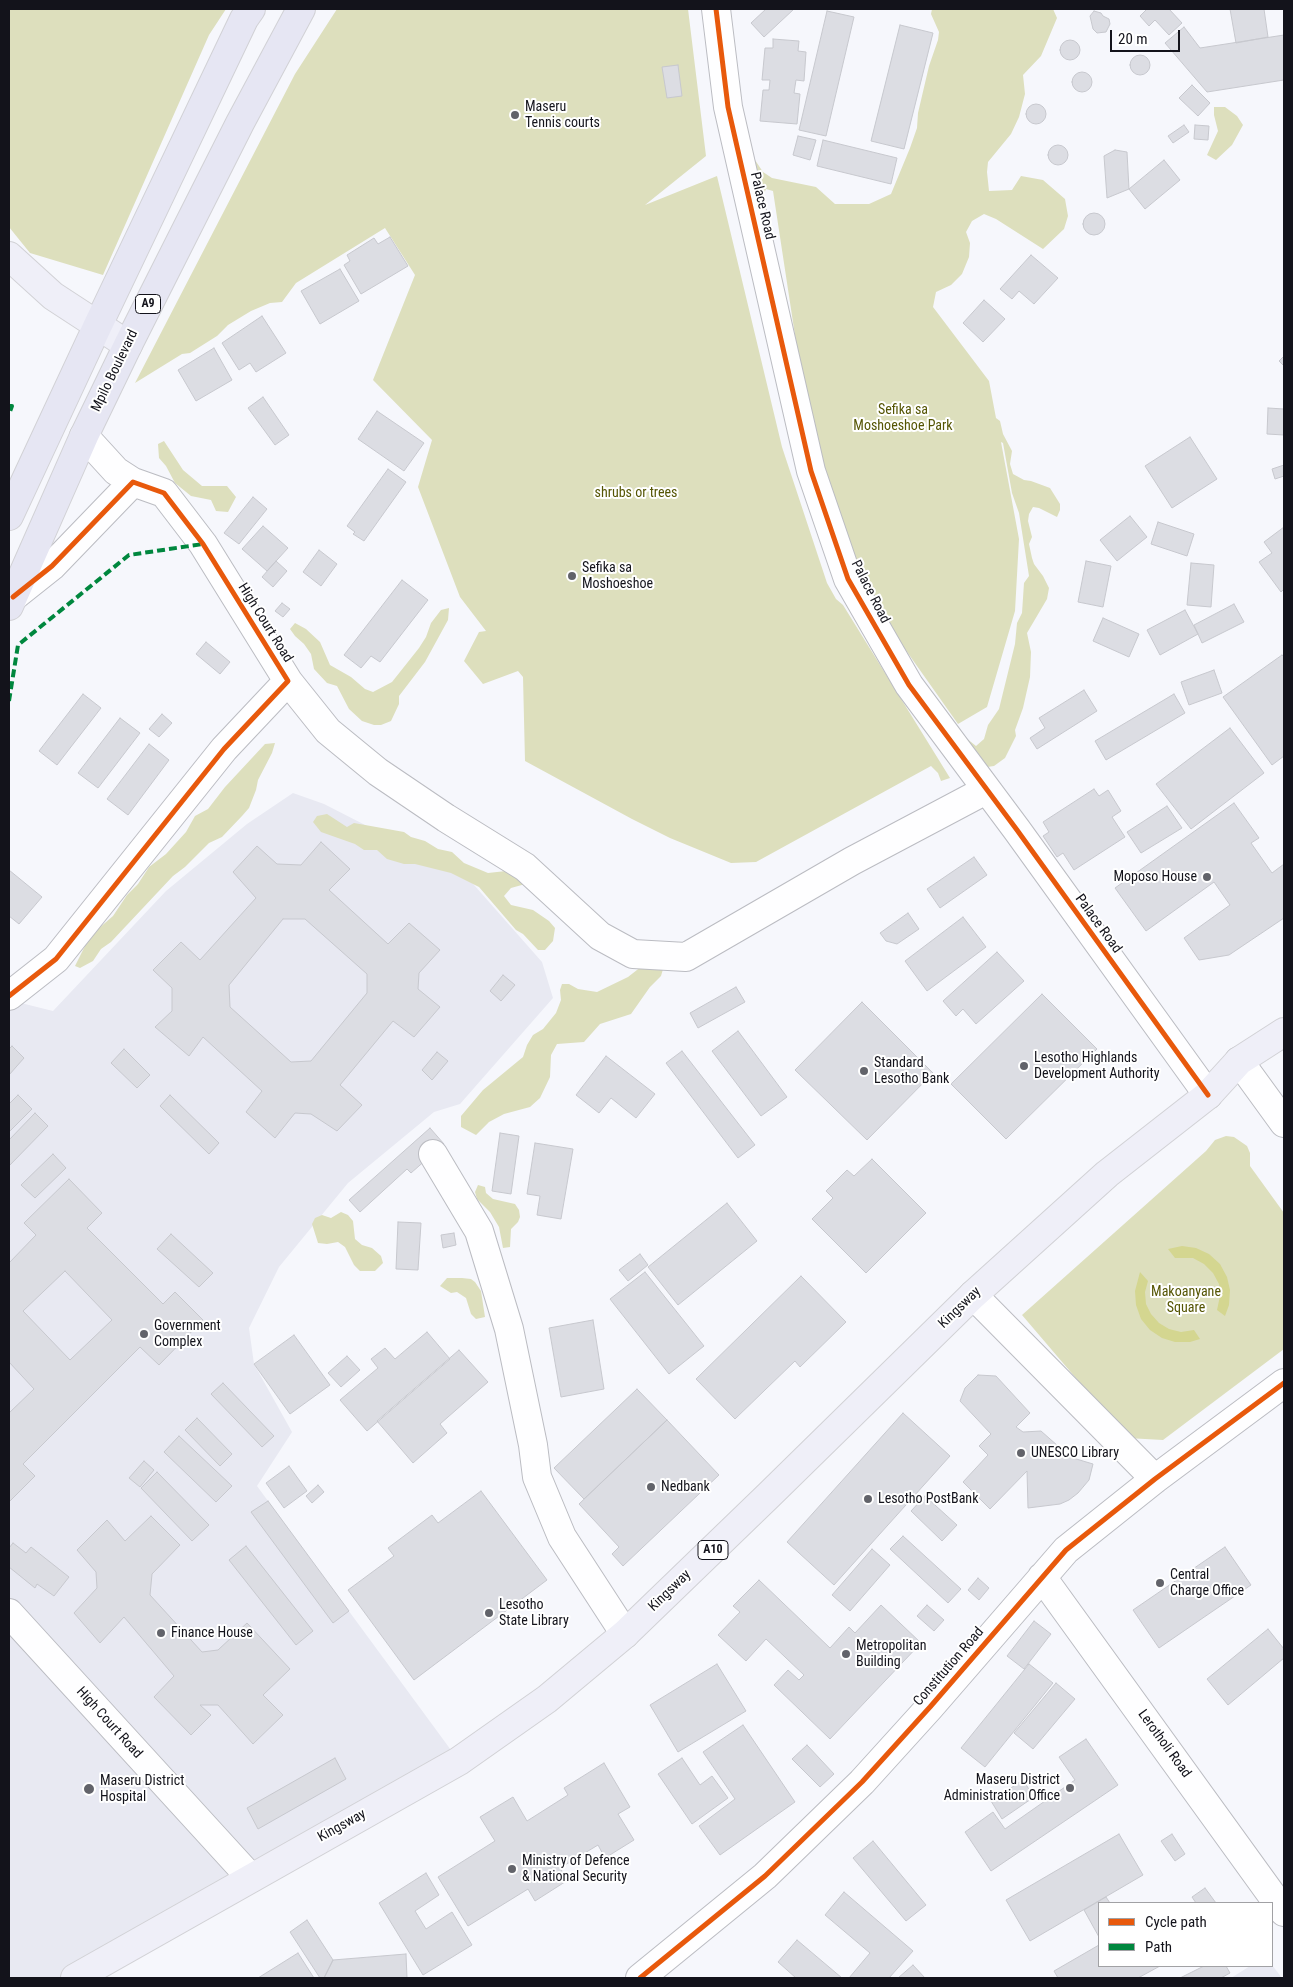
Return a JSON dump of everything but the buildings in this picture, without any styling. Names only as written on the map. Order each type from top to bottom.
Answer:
[{"type":"highway","points":[[9,516],[98,325],[240,28],[251,9]]},
{"type":"highway","name":"Mpilo Boulevard","points":[[11,602],[84,436],[128,344],[240,122],[301,9]]},
{"type":"main road","points":[[9,256],[22,270],[53,296],[128,344]]},
{"type":"main road","name":"Kingsway","points":[[75,1978],[460,1761],[548,1699],[625,1634],[973,1295],[1107,1174],[1208,1095],[1239,1061],[1284,1032]]},
{"type":"street","name":"Palace Road","points":[[716,9],[728,106],[809,461],[848,579],[909,685],[1208,1095]]},
{"type":"street","name":"High Court Road","points":[[9,996],[56,959],[224,749],[288,681],[203,544],[164,493],[133,482],[116,471],[84,436]]},
{"type":"street","points":[[11,602],[52,566],[133,482]]},
{"type":"street","points":[[288,681],[328,731],[378,772],[446,818],[525,866],[600,936],[633,954],[686,957],[852,861],[986,790]]},
{"type":"street","points":[[1239,1061],[1284,1123]]},
{"type":"street","points":[[432,1154],[479,1231],[509,1330],[537,1477],[562,1537],[625,1634]]},
{"type":"street","points":[[973,1295],[1155,1479]]},
{"type":"street","name":"Constitution Road","points":[[640,1978],[765,1876],[862,1782],[930,1707],[1066,1550],[1155,1479],[1284,1383]]},
{"type":"street","name":"Lerotholi Road","points":[[1042,1577],[1284,1912]]},
{"type":"street","name":"High Court Road","points":[[9,1613],[250,1878]]},
{"type":"shaded area","points":[[293,793],[324,804],[467,877],[542,962],[553,998],[460,1104],[434,1112],[348,1183],[279,1267],[249,1328],[254,1364],[292,1432],[257,1486],[459,1761],[75,1978],[9,1978],[9,1000],[53,1011],[166,891],[247,824]]},
{"type":"shaded area","points":[[1182,1246],[1196,1248],[1209,1254],[1220,1264],[1227,1277],[1230,1290],[1229,1305],[1225,1316],[1217,1310],[1220,1296],[1219,1284],[1213,1273],[1204,1264],[1193,1258],[1175,1258],[1168,1249]]},
{"type":"shaded area","points":[[1140,1272],[1148,1281],[1145,1292],[1146,1304],[1151,1314],[1159,1323],[1169,1329],[1181,1332],[1194,1330],[1200,1339],[1190,1342],[1175,1342],[1162,1338],[1150,1330],[1141,1319],[1136,1305],[1135,1291]]},
{"type":"shaded area","points":[[1273,1966],[1282,1978],[1231,1978],[1248,1967]]},
{"type":"green space","points":[[9,9],[226,9],[209,35],[103,275],[30,253],[9,227]]},
{"type":"green space","name":"shrubs or trees","points":[[337,9],[688,9],[706,156],[645,205],[717,176],[782,447],[827,583],[836,599],[843,605],[950,778],[941,781],[938,773],[931,766],[756,862],[731,863],[670,838],[525,761],[523,677],[518,671],[483,684],[464,661],[479,632],[486,631],[460,597],[418,487],[432,440],[373,380],[415,275],[385,228],[296,283],[282,302],[270,303],[251,311],[228,325],[217,336],[190,353],[182,354],[135,383],[295,74]]},
{"type":"green space","name":"Sefika sa Moshoeshoe Park","points":[[932,9],[1053,9],[1057,18],[1041,56],[1023,75],[1025,94],[1019,117],[1011,134],[988,162],[987,172],[989,191],[1012,190],[1021,176],[1043,180],[1065,199],[1068,216],[1064,229],[1043,249],[996,219],[984,214],[972,221],[966,232],[970,243],[969,257],[962,274],[951,285],[936,292],[933,307],[989,381],[996,418],[1000,421],[1003,434],[1012,451],[1010,464],[1013,474],[1024,480],[1050,488],[1060,504],[1057,517],[1033,507],[1029,514],[1028,521],[1032,537],[1029,544],[1032,558],[1049,588],[1047,599],[1027,633],[1031,652],[1030,677],[1023,708],[1015,730],[1016,736],[1005,758],[994,766],[987,767],[979,762],[955,729],[976,746],[984,739],[988,725],[999,709],[1015,644],[1017,623],[1022,613],[1024,583],[1029,576],[1019,513],[1012,493],[1003,443],[1001,442],[1019,539],[1015,611],[987,707],[958,724],[852,574],[809,424],[751,154],[763,172],[772,178],[816,187],[835,204],[869,204],[891,194],[917,128],[918,113],[929,66],[938,40],[939,32],[931,14]],"holes":[[[766,189],[773,191],[807,414],[782,298],[783,283],[774,253],[770,227],[764,212],[762,198]]]},
{"type":"green space","points":[[1214,107],[1225,107],[1237,116],[1243,125],[1232,145],[1216,160],[1207,155],[1218,131]]},
{"type":"green space","points":[[164,441],[183,470],[202,486],[227,486],[236,497],[228,512],[216,511],[211,500],[191,496],[175,483],[166,466],[159,458],[158,444]]},
{"type":"green space","points":[[449,608],[448,620],[425,662],[399,696],[399,704],[391,721],[381,725],[362,721],[349,709],[337,686],[327,683],[314,669],[311,654],[290,629],[295,623],[306,629],[320,642],[330,665],[351,677],[365,689],[373,692],[392,682],[419,648],[426,637],[431,623],[441,610]]},
{"type":"green space","points":[[275,743],[258,780],[249,808],[242,816],[222,837],[209,843],[173,876],[111,942],[101,949],[93,961],[80,968],[75,966],[90,936],[113,916],[149,867],[166,854],[186,832],[195,816],[208,809],[225,787],[265,744]]},
{"type":"green space","points":[[327,814],[347,827],[354,823],[404,832],[438,849],[452,852],[464,863],[488,873],[506,871],[536,881],[511,888],[504,896],[511,905],[533,910],[549,921],[555,928],[553,941],[545,950],[538,950],[523,934],[516,930],[479,887],[451,873],[387,859],[377,850],[364,850],[355,844],[321,832],[313,822],[317,816]]},
{"type":"green space","points":[[651,959],[666,959],[661,976],[650,987],[631,1014],[600,1024],[584,1042],[557,1044],[551,1055],[550,1077],[540,1098],[530,1107],[504,1114],[489,1122],[476,1135],[461,1127],[461,1116],[483,1090],[523,1057],[533,1035],[543,1029],[556,1013],[561,1000],[560,990],[562,984],[569,984],[578,989],[597,992],[628,977]]},
{"type":"green space","name":"Makoanyane Square","points":[[1226,1136],[1234,1137],[1247,1146],[1250,1153],[1250,1166],[1284,1213],[1284,1349],[1163,1440],[1127,1438],[1022,1315],[1206,1151],[1215,1140]]},
{"type":"green space","points":[[478,1185],[485,1187],[486,1193],[493,1199],[515,1204],[519,1210],[520,1217],[518,1222],[511,1229],[510,1247],[503,1248],[499,1227],[490,1212],[477,1199],[475,1192]]},
{"type":"green space","points":[[341,1212],[348,1215],[353,1221],[355,1239],[362,1245],[372,1248],[381,1256],[383,1263],[375,1271],[360,1271],[354,1265],[345,1247],[338,1242],[318,1243],[312,1224],[315,1218],[322,1215],[331,1218]]},
{"type":"green space","points":[[447,1278],[471,1279],[475,1282],[481,1291],[485,1317],[476,1319],[471,1314],[466,1298],[457,1292],[451,1293],[440,1286]]},
{"type":"marked path","points":[[9,406],[12,406],[9,414]]},
{"type":"marked path","points":[[9,701],[18,645],[129,555],[203,544]]},
{"type":"cycle path","points":[[716,9],[728,107],[811,471],[848,579],[909,685],[1017,830],[1208,1095]]},
{"type":"cycle path","points":[[9,996],[56,959],[224,749],[288,681],[203,544],[164,493],[133,482],[52,566],[13,597]]},
{"type":"cycle path","points":[[640,1978],[765,1876],[862,1782],[930,1707],[1066,1550],[1155,1479],[1284,1383]]},
{"type":"place","name":"Maseru Tennis courts","points":[[515,115]]},
{"type":"place","name":"Sefika sa Moshoeshoe","points":[[572,576]]},
{"type":"place","name":"Moposo House","points":[[1207,877]]},
{"type":"place","name":"Lesotho Highlands Development Authority","points":[[1024,1066]]},
{"type":"place","name":"Standard Lesotho Bank","points":[[864,1071]]},
{"type":"place","name":"Government Complex","points":[[144,1334]]},
{"type":"place","name":"UNESCO Library","points":[[1021,1453]]},
{"type":"place","name":"Nedbank","points":[[651,1487]]},
{"type":"place","name":"Lesotho PostBank","points":[[868,1499]]},
{"type":"place","name":"Central Charge Office","points":[[1160,1583]]},
{"type":"place","name":"Lesotho State Library","points":[[489,1613]]},
{"type":"place","name":"Finance House","points":[[161,1633]]},
{"type":"place","name":"Metropolitan Building","points":[[846,1654]]},
{"type":"place","name":"Maseru District Administration Office","points":[[1070,1788]]},
{"type":"place","name":"Maseru District Hospital","points":[[89,1789]]},
{"type":"place","name":"Ministry of Defence & National Security","points":[[512,1869]]}]
